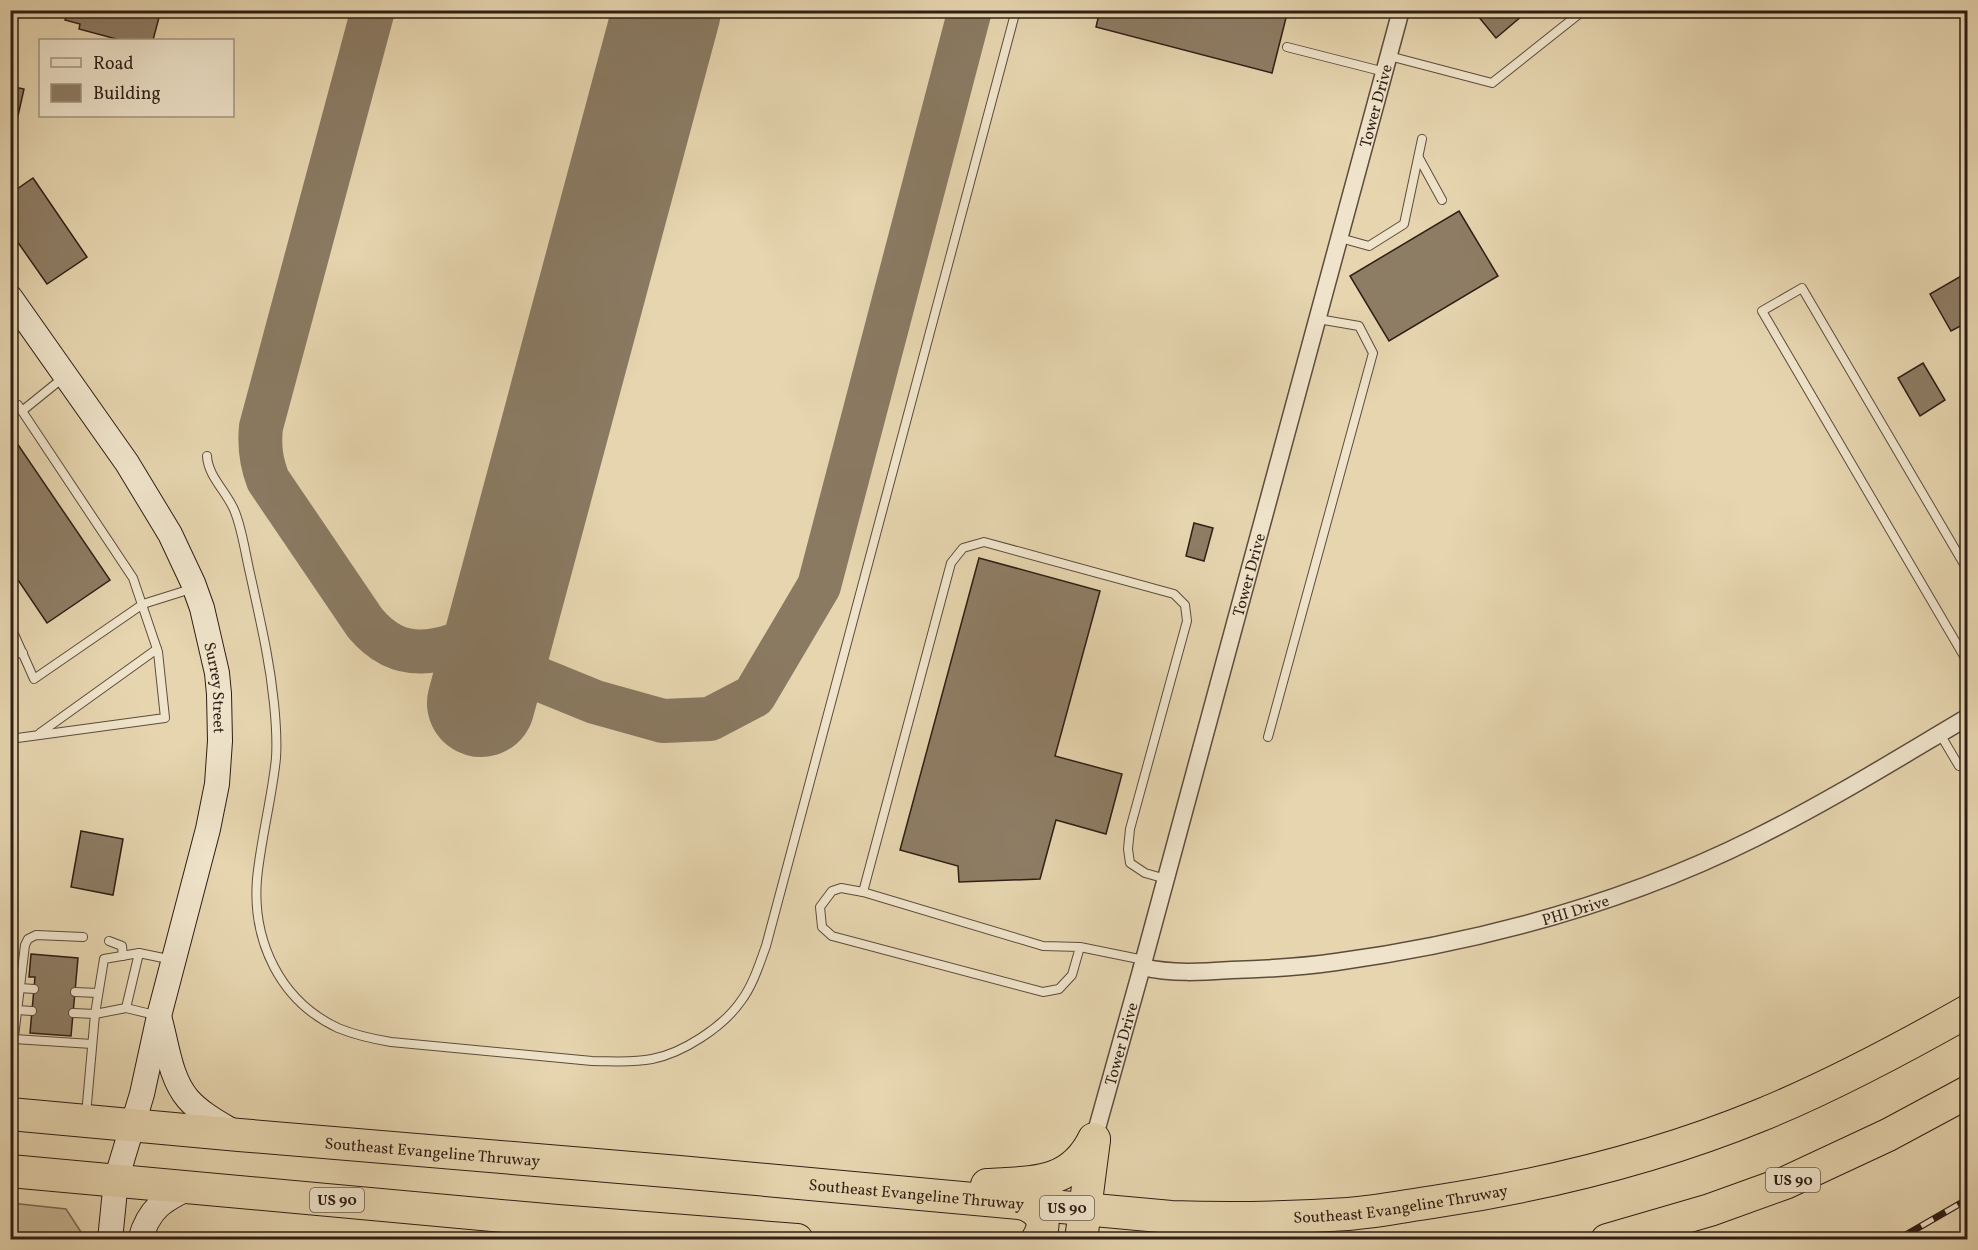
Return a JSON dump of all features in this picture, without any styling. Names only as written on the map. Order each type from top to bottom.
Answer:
[{"type":"highway","name":"Southeast Evangeline Thruway","points":[[10,1114],[1025,1204],[1084,1225],[1171,1217],[1230,1219],[1350,1214],[1500,1192],[1629,1161],[1761,1115],[1853,1073],[1968,1011]]},
{"type":"highway","name":"US 90","points":[[1607,1239],[1710,1210],[1785,1183],[1867,1145],[1968,1092]]},
{"type":"highway","points":[[888,1191],[1034,1182],[1050,1179],[1075,1166],[1087,1154],[1094,1139]]},
{"type":"highway","points":[[1084,1225],[1094,1139]]},
{"type":"highway","name":"US 90","points":[[10,1171],[191,1187],[557,1226],[797,1239]]},
{"type":"highway","points":[[1025,1204],[1034,1208],[1041,1218],[1042,1232],[1037,1239]]},
{"type":"highway","points":[[557,1226],[629,1235],[638,1239]]},
{"type":"street","name":"Tower Drive","points":[[1094,1139],[1401,10]]},
{"type":"street","name":"Surrey Street","points":[[10,297],[127,463],[170,534],[202,608],[217,674],[220,711],[217,784],[208,829],[159,1016],[142,1095],[116,1180],[110,1239]]},
{"type":"street","name":"PHI Drive","points":[[1143,964],[1162,972],[1299,967],[1453,943],[1518,927],[1594,904],[1668,877],[1754,839],[1822,803],[1968,717]]},
{"type":"street","points":[[159,1016],[172,1066],[178,1083],[188,1099],[239,1135]]},
{"type":"street","points":[[140,1239],[144,1226],[159,1205],[166,1198],[191,1187]]},
{"type":"lane","points":[[207,456],[212,473],[235,512],[267,650],[276,731],[276,754],[257,878],[257,906],[260,932],[268,956],[296,998],[315,1015],[339,1028],[391,1042],[623,1062],[653,1059],[678,1051],[720,1023],[740,1003],[756,975],[766,946],[1016,10]]},
{"type":"lane","points":[[1287,47],[1492,83],[1584,10]]},
{"type":"lane","points":[[1340,238],[1369,246],[1404,224],[1422,139]]},
{"type":"lane","points":[[1419,158],[1442,200]]},
{"type":"lane","points":[[1967,661],[1762,311],[1802,288],[1968,571]]},
{"type":"lane","points":[[1268,736],[1373,353],[1359,326],[1318,319]]},
{"type":"lane","points":[[22,411],[66,376]]},
{"type":"lane","points":[[10,410],[18,405],[133,578],[158,649],[165,718],[10,739]]},
{"type":"lane","points":[[863,892],[951,563],[963,548],[984,542],[1174,594],[1185,605],[1187,621],[1130,829],[1128,849],[1130,863],[1145,873],[1166,879]]},
{"type":"lane","points":[[10,625],[34,679],[143,603],[195,588]]},
{"type":"lane","points":[[37,735],[158,649]]},
{"type":"lane","points":[[10,654],[22,653]]},
{"type":"lane","points":[[1940,734],[1959,766]]},
{"type":"lane","points":[[1080,947],[1072,975],[1059,989],[1043,992],[832,936],[822,927],[820,907],[832,891],[841,888],[863,892],[1043,946],[1080,947],[1143,964]]},
{"type":"lane","points":[[10,1070],[23,951],[28,939],[36,934],[83,937]]},
{"type":"lane","points":[[109,941],[122,946],[123,956]]},
{"type":"lane","points":[[86,1122],[95,1014],[104,959],[139,953],[174,960]]},
{"type":"lane","points":[[126,1008],[139,953]]},
{"type":"lane","points":[[20,988],[34,989]]},
{"type":"lane","points":[[75,992],[98,993]]},
{"type":"lane","points":[[74,1013],[95,1014],[126,1008],[159,1016]]},
{"type":"lane","points":[[17,1010],[32,1011]]},
{"type":"lane","points":[[14,1038],[92,1044]]},
{"type":"shaded area","points":[[11,1203],[66,1209],[81,1232],[80,1239],[11,1239]]},
{"type":"building","points":[[68,10],[161,10],[153,39],[116,39],[79,29],[80,24],[65,20]]},
{"type":"building","points":[[1100,10],[1288,10],[1272,73],[1096,27]]},
{"type":"building","points":[[1473,10],[1529,10],[1496,38]]},
{"type":"building","points":[[10,86],[24,89],[10,151]]},
{"type":"building","points":[[33,178],[87,257],[47,284],[10,231],[10,194]]},
{"type":"building","points":[[1459,211],[1498,276],[1389,341],[1350,276]]},
{"type":"building","points":[[1968,272],[1968,322],[1951,331],[1930,294]]},
{"type":"building","points":[[1923,363],[1945,400],[1920,416],[1898,378]]},
{"type":"building","points":[[10,433],[110,580],[47,623],[10,568]]},
{"type":"building","points":[[1194,523],[1213,528],[1204,561],[1186,556]]},
{"type":"building","points":[[979,558],[1100,591],[1055,756],[1122,774],[1106,834],[1056,820],[1040,879],[959,882],[958,866],[900,850]]},
{"type":"building","points":[[81,831],[123,839],[113,895],[71,887]]},
{"type":"building","points":[[31,954],[78,958],[71,1036],[30,1033],[35,977],[29,977]]},
{"type":"taxiway","points":[[373,10],[261,427],[261,454],[268,480],[365,623],[381,638],[397,647],[413,651],[430,651],[502,627],[531,676],[595,702],[663,721],[710,719],[754,696],[819,586],[970,10]]},
{"type":"taxiway","points":[[655,10],[657,49]]},
{"type":"runway","points":[[481,703],[667,10]]},
{"type":"railway","points":[[1897,1240],[1968,1199]]}]
